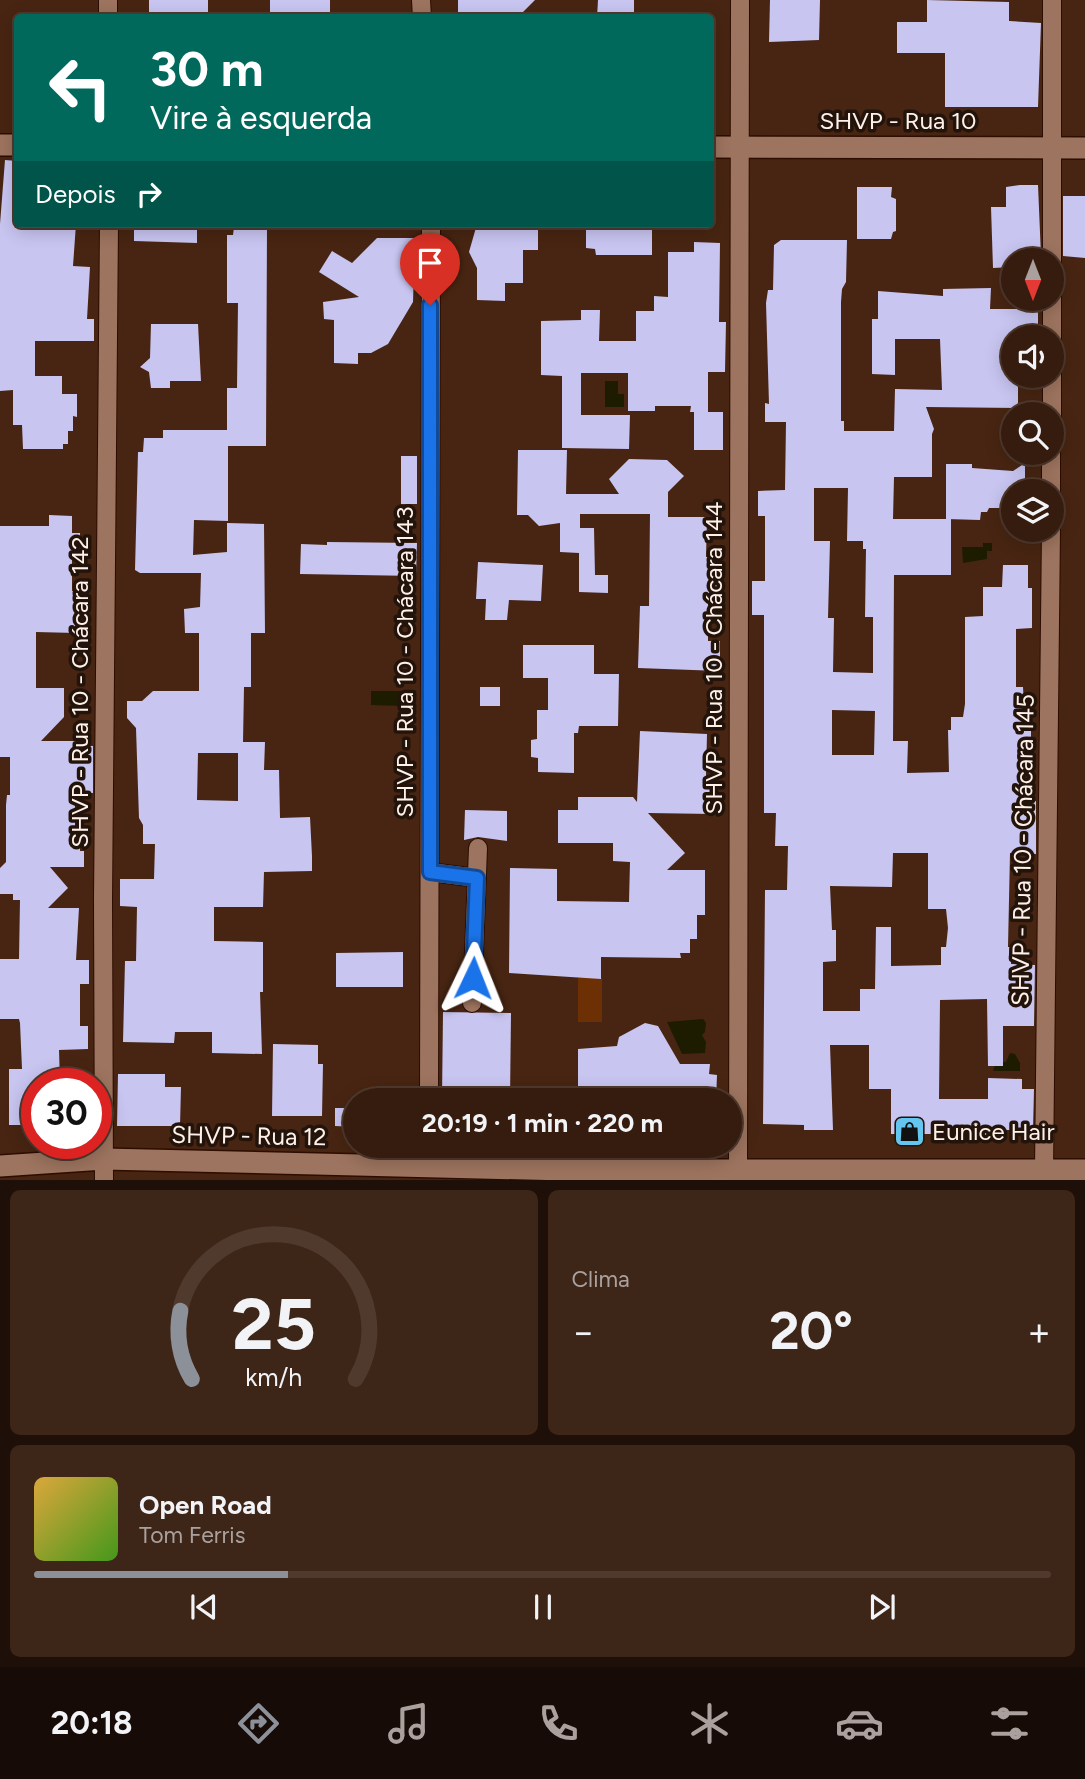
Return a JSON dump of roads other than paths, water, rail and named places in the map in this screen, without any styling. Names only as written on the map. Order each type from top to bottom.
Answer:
[{"type":"street","name":"SHVP - Rua 10 - Chácara 144","points":[[737,1168],[740,0]]},
{"type":"street","points":[[1052,0],[1052,402]]},
{"type":"street","name":"SHVP - Rua 10","points":[[714,146],[1085,148]]},
{"type":"street","name":"SHVP - Rua 10 - Chácara 142","points":[[104,1170],[103,885],[109,228]]},
{"type":"street","name":"SHVP - Rua 10 - Chácara 143","points":[[429,1088],[428,521],[431,228]]},
{"type":"street","name":"SHVP - Rua 10 - Chácara 145","points":[[1044,1170],[1051,542]]},
{"type":"street","points":[[472,1003],[478,848]]},
{"type":"street","points":[[430,872],[477,878]]},
{"type":"street","name":"SHVP - Rua 12","points":[[0,1166],[104,1170],[383,1158]]},
{"type":"street","name":"SHVP - Rua 12","points":[[444,1158],[568,1175],[716,1175],[737,1168],[907,1174],[1085,1170]]},
{"type":"place","name":"Eunice Hair","points":[[909,1132]]}]
